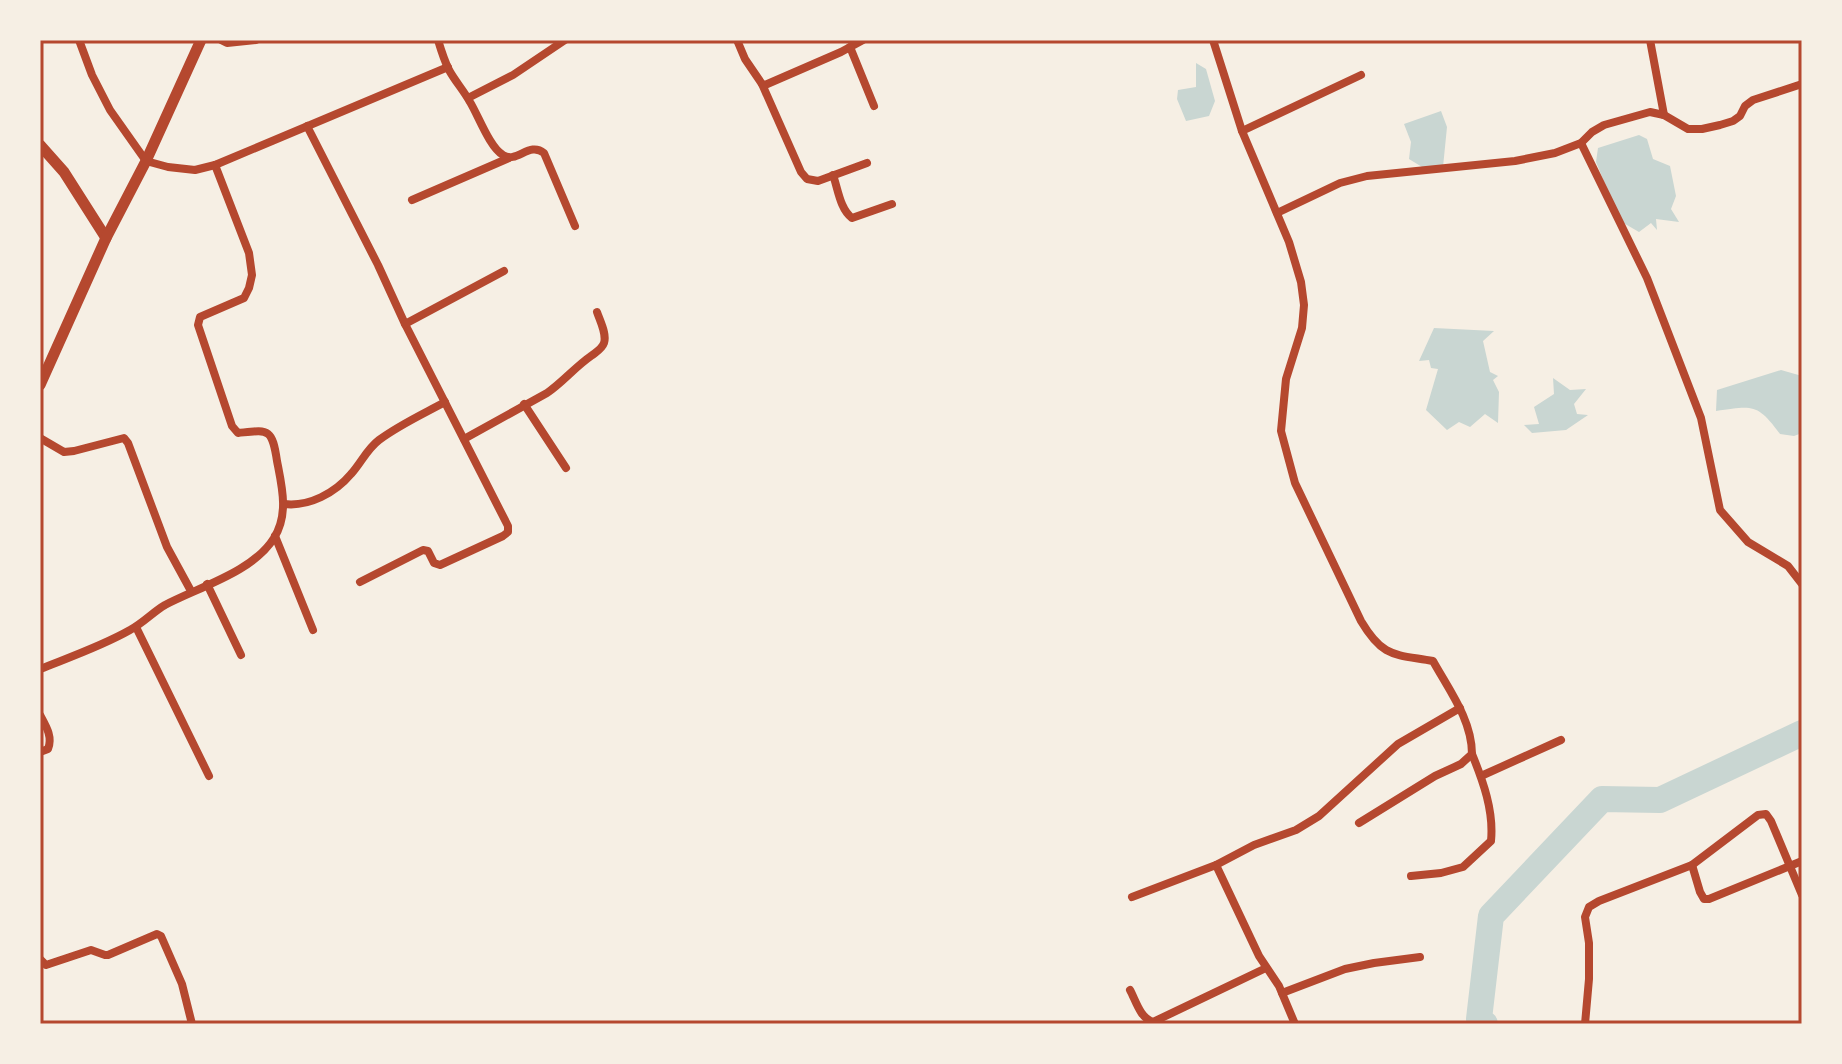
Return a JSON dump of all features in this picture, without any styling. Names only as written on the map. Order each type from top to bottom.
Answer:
[{"type":"street","points":[[79,40],[110,110],[146,161],[195,170],[215,165],[448,67]]},
{"type":"street","points":[[40,385],[201,40]]},
{"type":"street","points":[[224,41],[256,40]]},
{"type":"street","points":[[438,40],[448,67],[495,147],[510,158]]},
{"type":"street","points":[[468,98],[513,75],[565,40]]},
{"type":"street","points":[[737,40],[745,59],[762,84],[801,172],[807,179],[818,181],[867,163]]},
{"type":"street","points":[[762,84],[769,84],[863,40]]},
{"type":"street","points":[[1213,40],[1242,131],[1289,242],[1301,282],[1302,328],[1286,379],[1281,431],[1295,483],[1371,639],[1388,653],[1433,661],[1460,708],[1472,740],[1472,754],[1484,783],[1491,841],[1463,867],[1411,876]]},
{"type":"street","points":[[1650,40],[1664,115]]},
{"type":"street","points":[[850,47],[874,106]]},
{"type":"street","points":[[1242,131],[1361,75]]},
{"type":"street","points":[[1277,213],[1340,183],[1367,176],[1515,161],[1555,153],[1581,143],[1604,125],[1650,112],[1664,115],[1688,129],[1711,127],[1733,121],[1753,100],[1802,84]]},
{"type":"street","points":[[307,126],[508,526],[508,532],[503,536],[440,565],[434,563],[428,551],[423,550],[360,582]]},
{"type":"street","points":[[1581,143],[1647,278],[1701,418],[1720,510],[1748,542],[1788,566],[1802,584]]},
{"type":"street","points":[[40,145],[64,172],[106,238]]},
{"type":"street","points":[[412,200],[510,158],[539,149],[544,153],[575,226]]},
{"type":"street","points":[[40,669],[114,639],[136,627],[161,607],[252,561],[275,536],[282,517],[284,504],[273,442],[268,432],[260,429],[238,433],[232,426],[198,325],[200,317],[244,298],[252,275],[249,253],[215,165]]},
{"type":"street","points":[[833,175],[842,205],[852,218],[892,204]]},
{"type":"street","points":[[405,324],[504,271]]},
{"type":"street","points":[[464,439],[555,387],[602,347],[605,334],[597,312]]},
{"type":"street","points":[[284,504],[296,505],[328,493],[351,474],[378,441],[445,402]]},
{"type":"street","points":[[524,404],[566,468]]},
{"type":"street","points":[[40,438],[64,452],[124,438],[167,547],[191,591]]},
{"type":"street","points":[[275,536],[313,630]]},
{"type":"street","points":[[207,584],[241,655]]},
{"type":"street","points":[[136,627],[209,776]]},
{"type":"street","points":[[1132,897],[1296,830],[1319,816],[1398,744],[1460,708]]},
{"type":"street","points":[[40,715],[51,741],[48,749],[40,752]]},
{"type":"street","points":[[1481,776],[1561,740]]},
{"type":"street","points":[[1359,823],[1435,776],[1461,764],[1472,754]]},
{"type":"street","points":[[1585,1024],[1589,943],[1585,917],[1589,907],[1599,901],[1692,865],[1758,815],[1766,814],[1802,895]]},
{"type":"street","points":[[1692,865],[1700,892],[1704,899],[1709,899],[1802,861]]},
{"type":"street","points":[[1216,865],[1295,1024]]},
{"type":"street","points":[[40,959],[46,965],[91,950],[108,955],[157,934],[161,936],[182,984],[192,1024]]},
{"type":"street","points":[[1282,993],[1345,969],[1420,957]]},
{"type":"street","points":[[1130,990],[1143,1016],[1153,1022],[1266,968]]},
{"type":"shaded area","points":[[1196,63],[1206,69],[1215,101],[1209,116],[1186,121],[1177,99],[1178,90],[1196,87]]},
{"type":"shaded area","points":[[1441,111],[1447,127],[1443,167],[1427,170],[1409,159],[1411,142],[1404,124]]},
{"type":"shaded area","points":[[1639,135],[1647,139],[1653,159],[1670,166],[1676,196],[1671,209],[1679,222],[1656,219],[1657,230],[1651,223],[1639,232],[1620,221],[1596,162],[1598,148]]},
{"type":"shaded area","points":[[1434,328],[1494,331],[1483,341],[1490,372],[1498,376],[1493,380],[1499,392],[1498,423],[1485,414],[1470,427],[1459,422],[1447,430],[1426,410],[1438,369],[1431,368],[1429,360],[1419,361]]},
{"type":"shaded area","points":[[1781,370],[1802,376],[1802,433],[1794,436],[1780,434],[1766,417],[1753,409],[1716,411],[1717,390]]},
{"type":"shaded area","points":[[1553,378],[1570,390],[1586,389],[1574,404],[1577,414],[1588,415],[1566,430],[1532,433],[1524,425],[1539,424],[1534,407],[1554,394]]},
{"type":"waterway","points":[[1485,1024],[1479,1019],[1491,916],[1602,799],[1660,800],[1802,733]]}]
